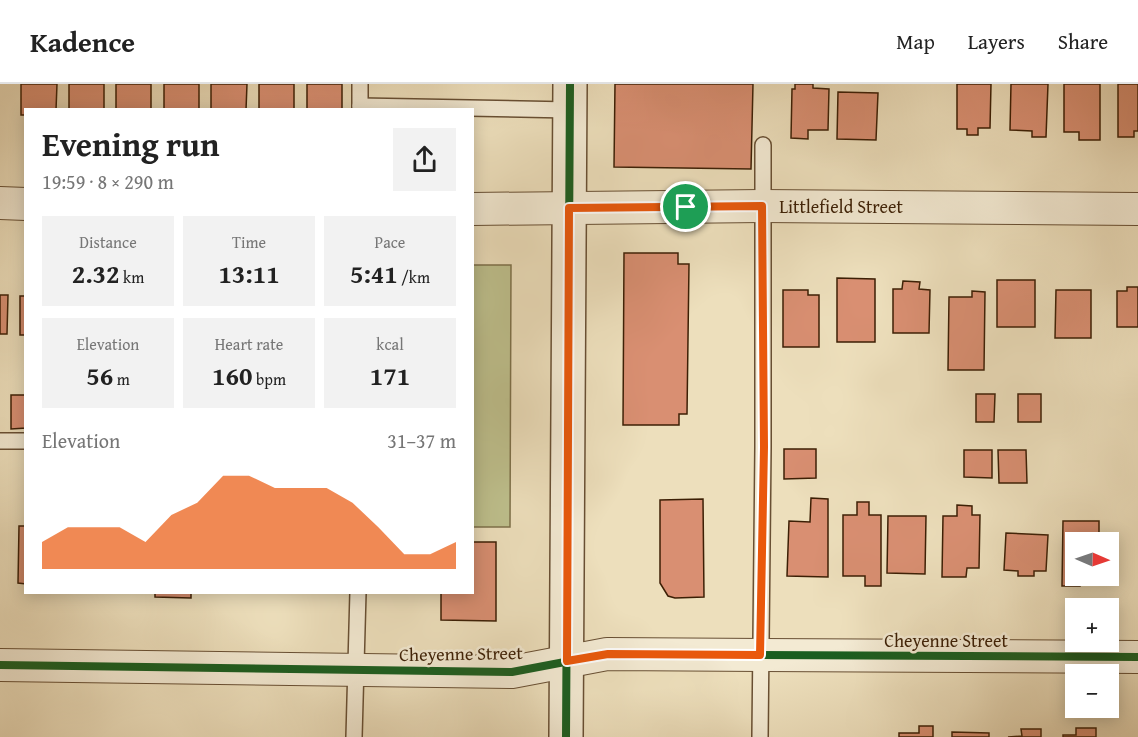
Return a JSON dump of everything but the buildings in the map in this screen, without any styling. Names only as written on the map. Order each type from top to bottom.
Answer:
[{"type":"street","points":[[566,737],[570,97]]},
{"type":"street","points":[[0,203],[24,204]]},
{"type":"street","name":"Littlefield Street","points":[[474,210],[762,206],[1138,209]]},
{"type":"street","name":"Cheyenne Street","points":[[0,665],[512,672],[608,654],[1138,657]]},
{"type":"lane","points":[[360,84],[360,108],[570,97]]},
{"type":"lane","points":[[760,737],[764,447],[763,146]]},
{"type":"lane","points":[[0,441],[24,441]]},
{"type":"lane","points":[[354,737],[358,594]]},
{"type":"green space","points":[[474,265],[511,265],[510,527],[474,527]]},
{"type":"cycle path","points":[[566,737],[570,84]]},
{"type":"cycle path","points":[[0,665],[512,672],[607,654],[1138,657]]},
{"type":"route","points":[[762,206],[764,447],[760,655],[608,654],[567,661],[569,208],[686,207],[762,206]]}]
